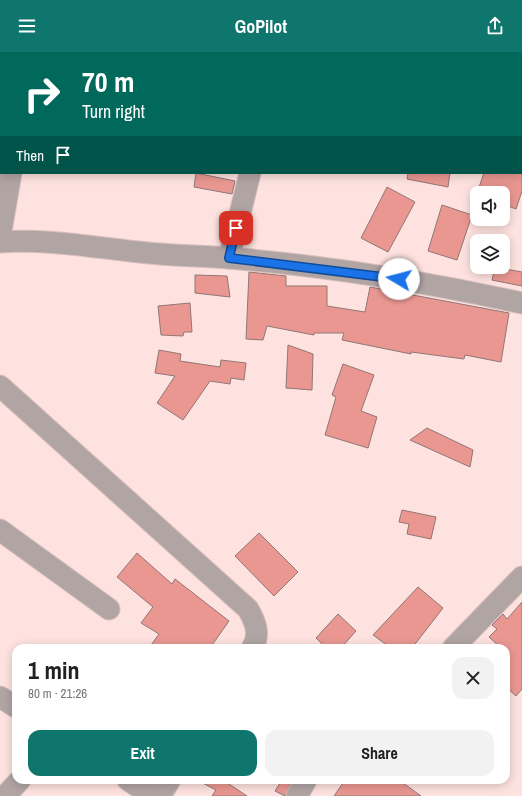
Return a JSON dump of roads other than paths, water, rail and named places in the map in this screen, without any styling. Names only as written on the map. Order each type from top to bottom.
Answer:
[{"type":"street","points":[[0,237],[12,174]]},
{"type":"street","points":[[229,258],[250,174]]},
{"type":"street","points":[[0,242],[28,240],[159,254],[229,258],[442,286],[522,303]]},
{"type":"street","points":[[0,386],[248,609],[257,625],[255,644]]},
{"type":"street","points":[[0,530],[109,609]]},
{"type":"street","points":[[457,644],[522,577]]},
{"type":"street","points":[[0,697],[12,704]]},
{"type":"street","points":[[5,796],[16,784]]},
{"type":"street","points":[[134,784],[152,796]]},
{"type":"street","points":[[160,796],[168,784]]},
{"type":"street","points":[[297,796],[304,784]]}]
